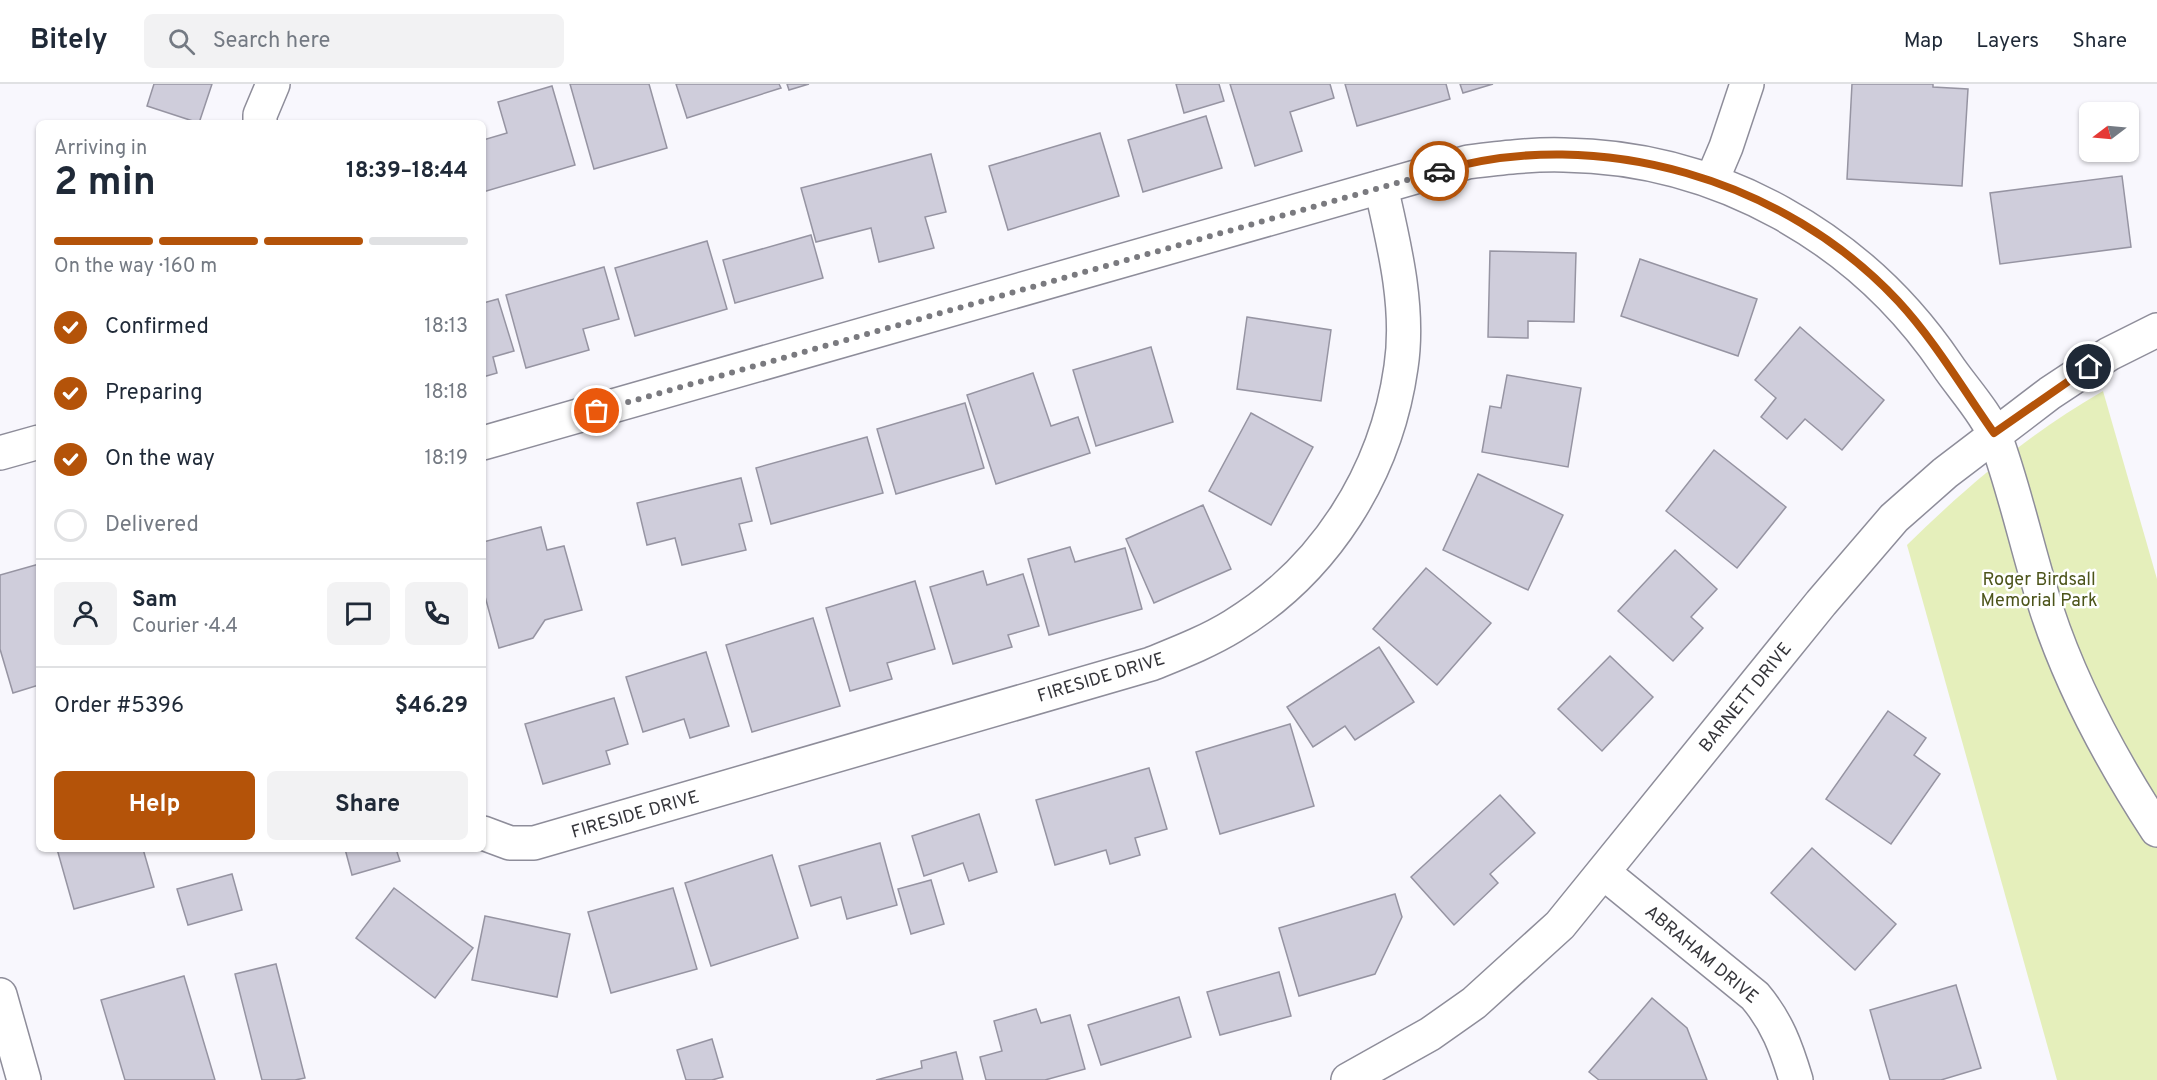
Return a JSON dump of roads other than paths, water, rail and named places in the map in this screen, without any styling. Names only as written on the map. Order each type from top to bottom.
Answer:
[{"type":"street","points":[[260,120],[273,84]]},
{"type":"street","points":[[1712,180],[1747,84]]},
{"type":"street","points":[[486,442],[1468,162],[1513,156],[1565,154],[1652,165],[1712,180],[1788,216],[1823,236],[1898,301],[1925,333],[1994,433],[2047,612],[2075,687],[2101,738],[2157,830]]},
{"type":"street","name":"FIRESIDE DRIVE","points":[[486,834],[510,843],[534,843],[1150,664],[1233,626],[1271,600],[1302,573],[1358,498],[1377,456],[1391,414],[1402,366],[1402,320],[1392,235],[1381,187]]},
{"type":"street","name":"BARNETT DRIVE","points":[[1348,1080],[1430,1034],[1474,1003],[1560,925],[1821,603],[1894,518],[1994,433],[2109,354],[2157,330]]},
{"type":"street","points":[[0,453],[36,443]]},
{"type":"street","name":"ABRAHAM DRIVE","points":[[1604,873],[1755,996],[1773,1017],[1784,1039],[1796,1080]]},
{"type":"street","points":[[0,995],[24,1080]]},
{"type":"park label","name":"Roger Birdsall Memorial Park","points":[[2039,589]]}]
